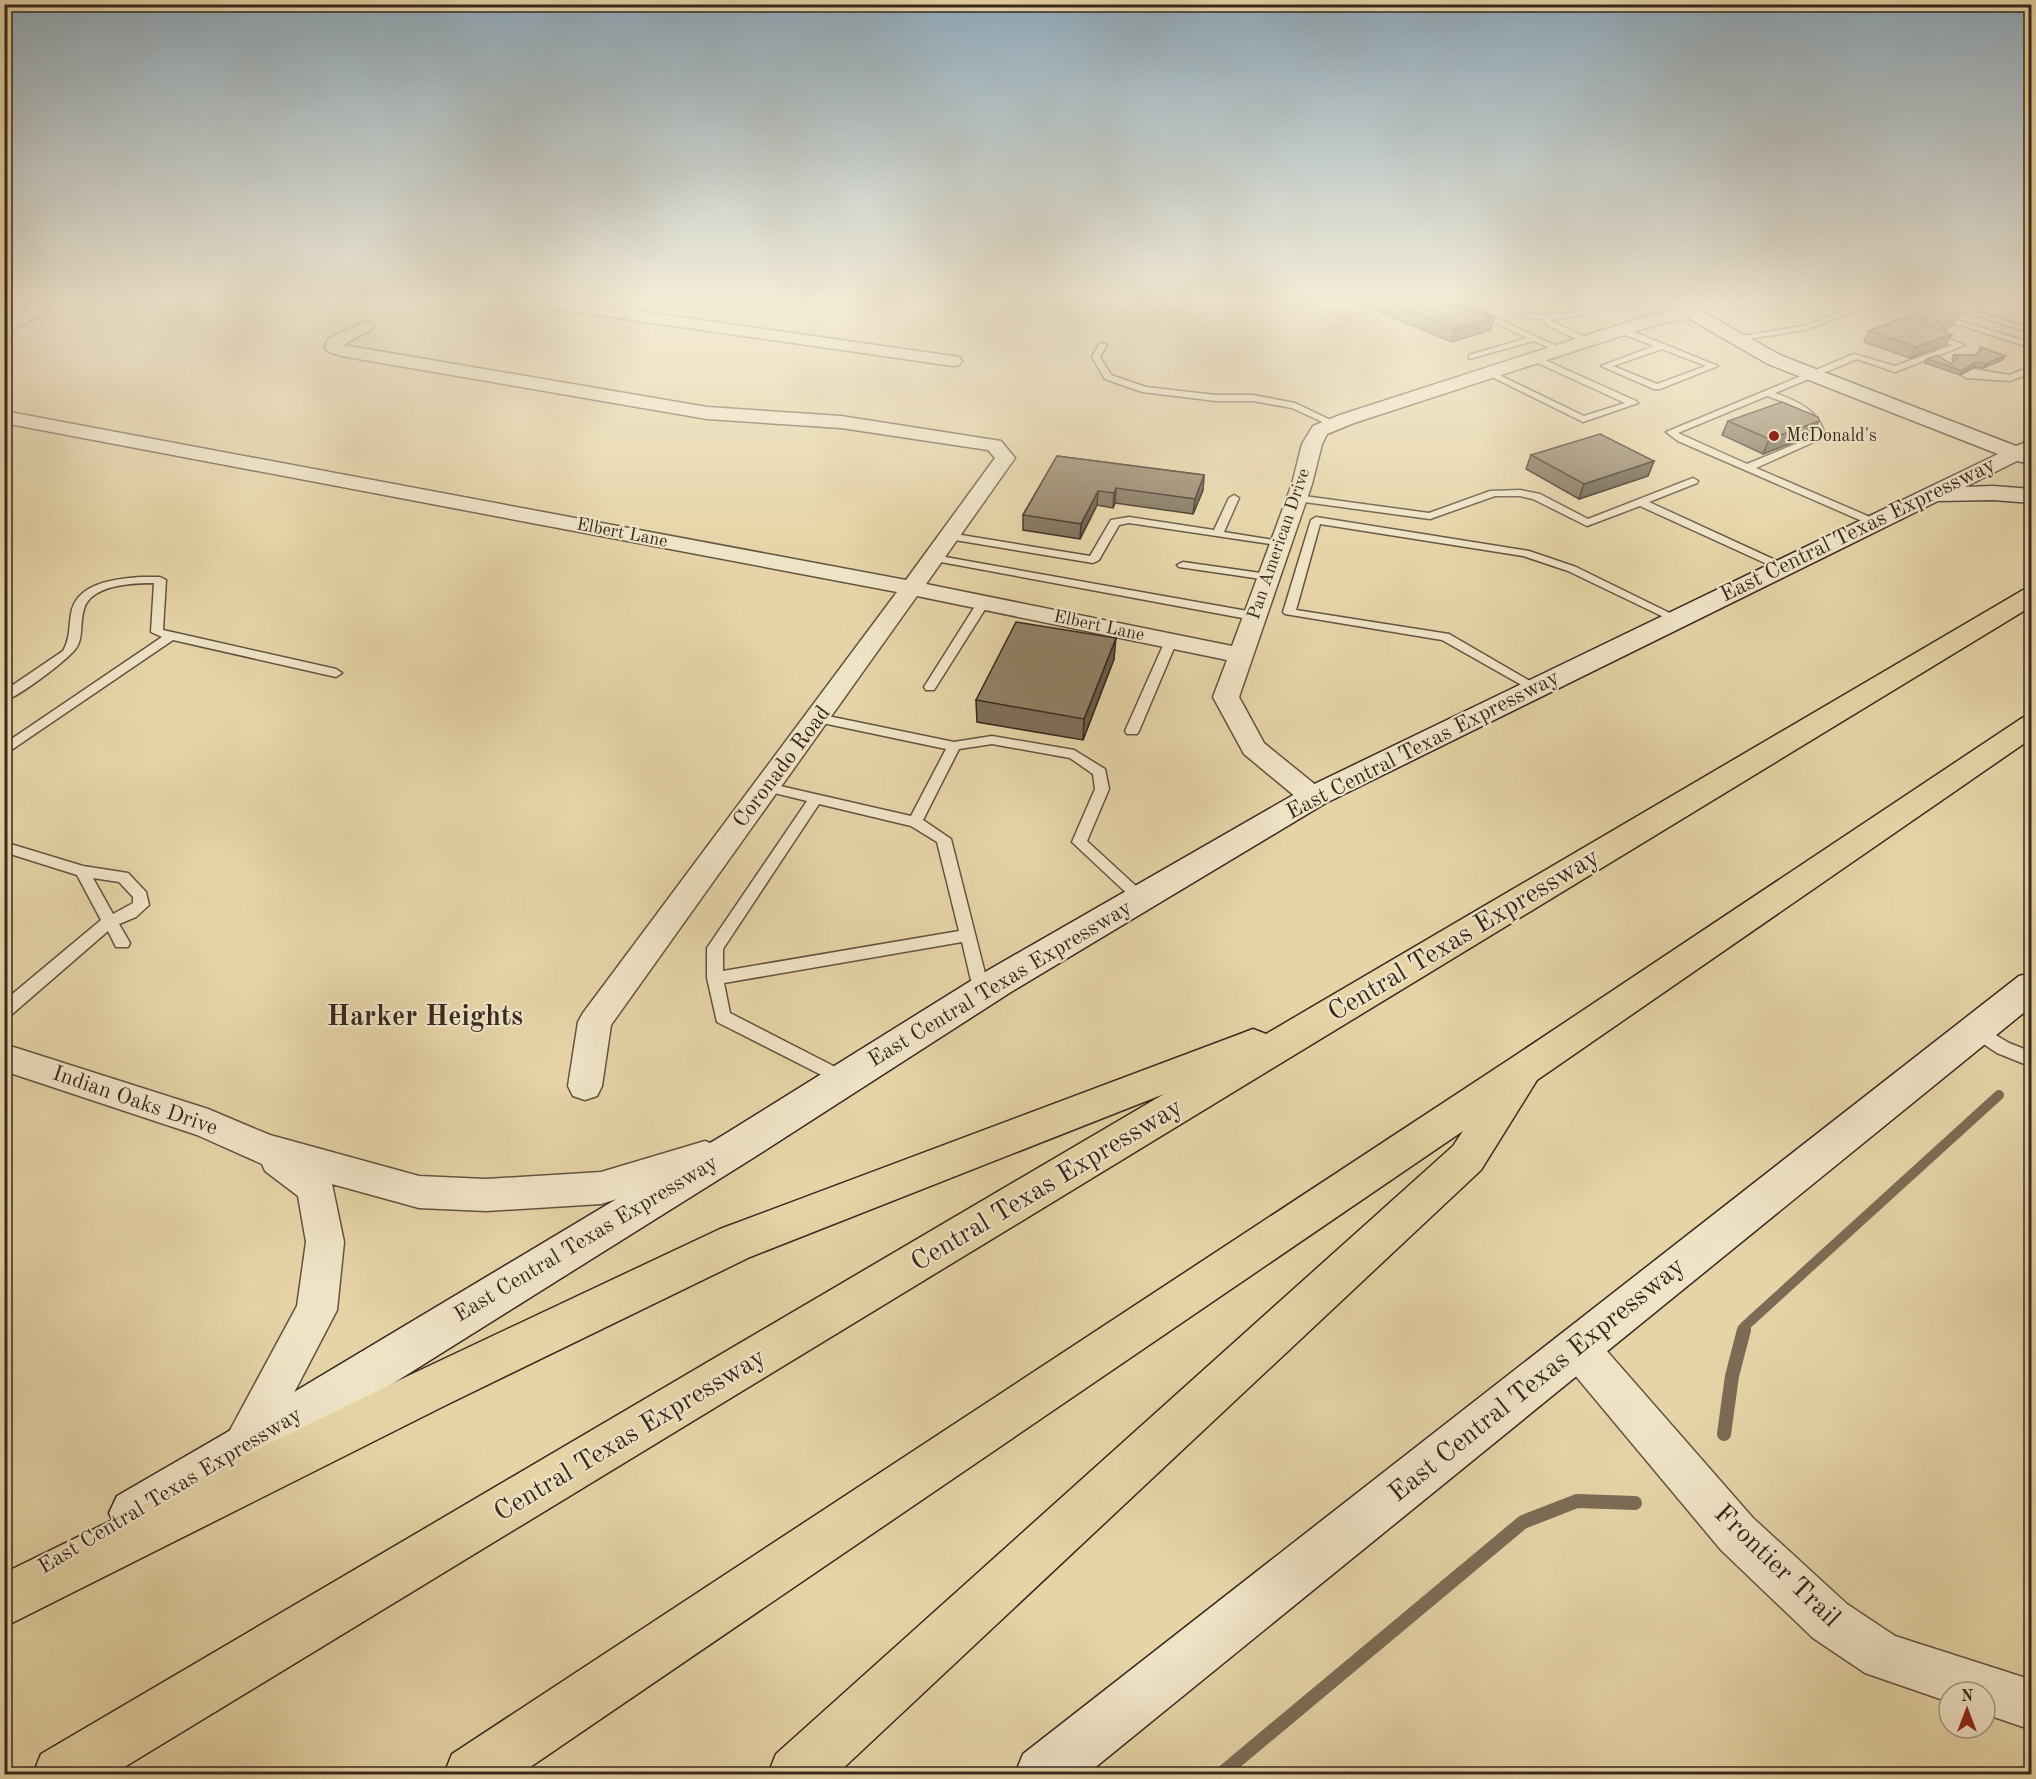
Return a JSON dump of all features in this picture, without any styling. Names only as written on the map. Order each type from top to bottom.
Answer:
[{"type":"highway","name":"Central Texas Expressway","points":[[62,1774],[2031,595]]},
{"type":"highway","points":[[472,1774],[1526,1068],[2031,724]]},
{"type":"highway","points":[[4,1601],[428,1390],[735,1243],[1336,1012]]},
{"type":"highway","points":[[796,1774],[1467,1158],[1526,1068]]},
{"type":"main road","points":[[1831,382],[2026,453]]},
{"type":"main road","name":"East Central Texas Expressway","points":[[4,1589],[241,1451],[739,1146],[982,993],[1313,797],[1873,522],[2026,453]]},
{"type":"main road","points":[[1929,495],[1994,493],[2031,496]]},
{"type":"main road","name":"East Central Texas Expressway","points":[[1042,1774],[2031,986]]},
{"type":"street","name":"Coronado Road","points":[[524,382],[707,413],[841,422],[994,445],[1005,458],[819,718],[595,1022],[585,1086]]},
{"type":"street","name":"Pan American Drive","points":[[1313,797],[1252,748],[1226,697],[1239,655],[1297,498],[1312,444],[1320,430],[1334,424],[1461,382]]},
{"type":"street","name":"Elbert Lane","points":[[4,417],[912,588],[1239,655]]},
{"type":"street","name":"Indian Oaks Drive","points":[[4,1057],[208,1124],[263,1149]]},
{"type":"street","points":[[263,1149],[419,1192],[486,1196],[601,1188],[739,1146]]},
{"type":"street","points":[[241,1451],[317,1310],[325,1242],[315,1188],[263,1149]]},
{"type":"street","name":"Frontier Trail","points":[[1578,1348],[1737,1534],[1830,1621],[1882,1656],[2031,1705]]},
{"type":"lane","points":[[1122,382],[1145,390],[1216,398],[1253,398],[1295,406],[1334,424]]},
{"type":"lane","points":[[1507,382],[1583,418],[1633,403],[1595,382]]},
{"type":"lane","points":[[1645,382],[1657,387],[1671,382]]},
{"type":"lane","points":[[1795,382],[1671,432],[1681,439],[1746,468],[1873,522]]},
{"type":"lane","points":[[1746,468],[1821,437],[1821,431],[1804,409],[1768,393]]},
{"type":"lane","points":[[1297,498],[1430,516],[1494,493],[1520,493],[1536,496],[1587,523],[1693,481]]},
{"type":"lane","points":[[1218,534],[1233,498]]},
{"type":"lane","points":[[1640,502],[1782,567]]},
{"type":"lane","points":[[950,536],[1093,560],[1115,522],[1129,520],[1280,544]]},
{"type":"lane","points":[[1536,688],[1445,637],[1289,612],[1316,520],[1525,553],[1572,570],[1676,619]]},
{"type":"lane","points":[[934,558],[1254,616]]},
{"type":"lane","points":[[1183,565],[1268,578]]},
{"type":"lane","points":[[4,697],[68,653],[75,644],[79,604],[86,595],[99,588],[127,582],[160,580],[157,632],[336,673]]},
{"type":"lane","points":[[930,687],[983,603]]},
{"type":"lane","points":[[4,751],[171,636]]},
{"type":"lane","points":[[1132,731],[1171,641]]},
{"type":"lane","points":[[819,718],[954,746],[992,740],[1074,754],[1100,772],[1102,789],[1079,842],[1141,898]]},
{"type":"lane","points":[[915,822],[954,746]]},
{"type":"lane","points":[[767,787],[915,822],[944,839],[982,993]]},
{"type":"lane","points":[[816,798],[715,948],[715,978],[723,1017],[844,1080]]},
{"type":"lane","points":[[4,847],[82,871],[123,877],[141,896],[141,905],[131,913],[110,921],[4,1011]]},
{"type":"lane","points":[[82,871],[122,943]]},
{"type":"lane","points":[[715,978],[967,935]]},
{"type":"lane","points":[[1976,1030],[2003,1048],[2031,1060]]},
{"type":"building","points":[[1782,402],[1818,417],[1819,421],[1769,439],[1728,421]]},
{"type":"building","points":[[1600,434],[1654,461],[1584,484],[1531,455]]},
{"type":"building","points":[[1057,456],[1204,475],[1195,499],[1116,488],[1114,493],[1098,491],[1081,524],[1023,515]]},
{"type":"building","points":[[1016,622],[1116,638],[1084,719],[976,700]]},
{"type":"waterway","points":[[1744,1331],[1745,1326],[1999,1095]]},
{"type":"waterway","points":[[1724,1434],[1732,1376],[1744,1330]]},
{"type":"waterway","points":[[1221,1774],[1523,1522],[1577,1501],[1635,1503]]},
{"type":"place","name":"McDonald's","points":[[1774,436]]},
{"type":"district","name":"Harker Heights","points":[[425,1018]]}]
